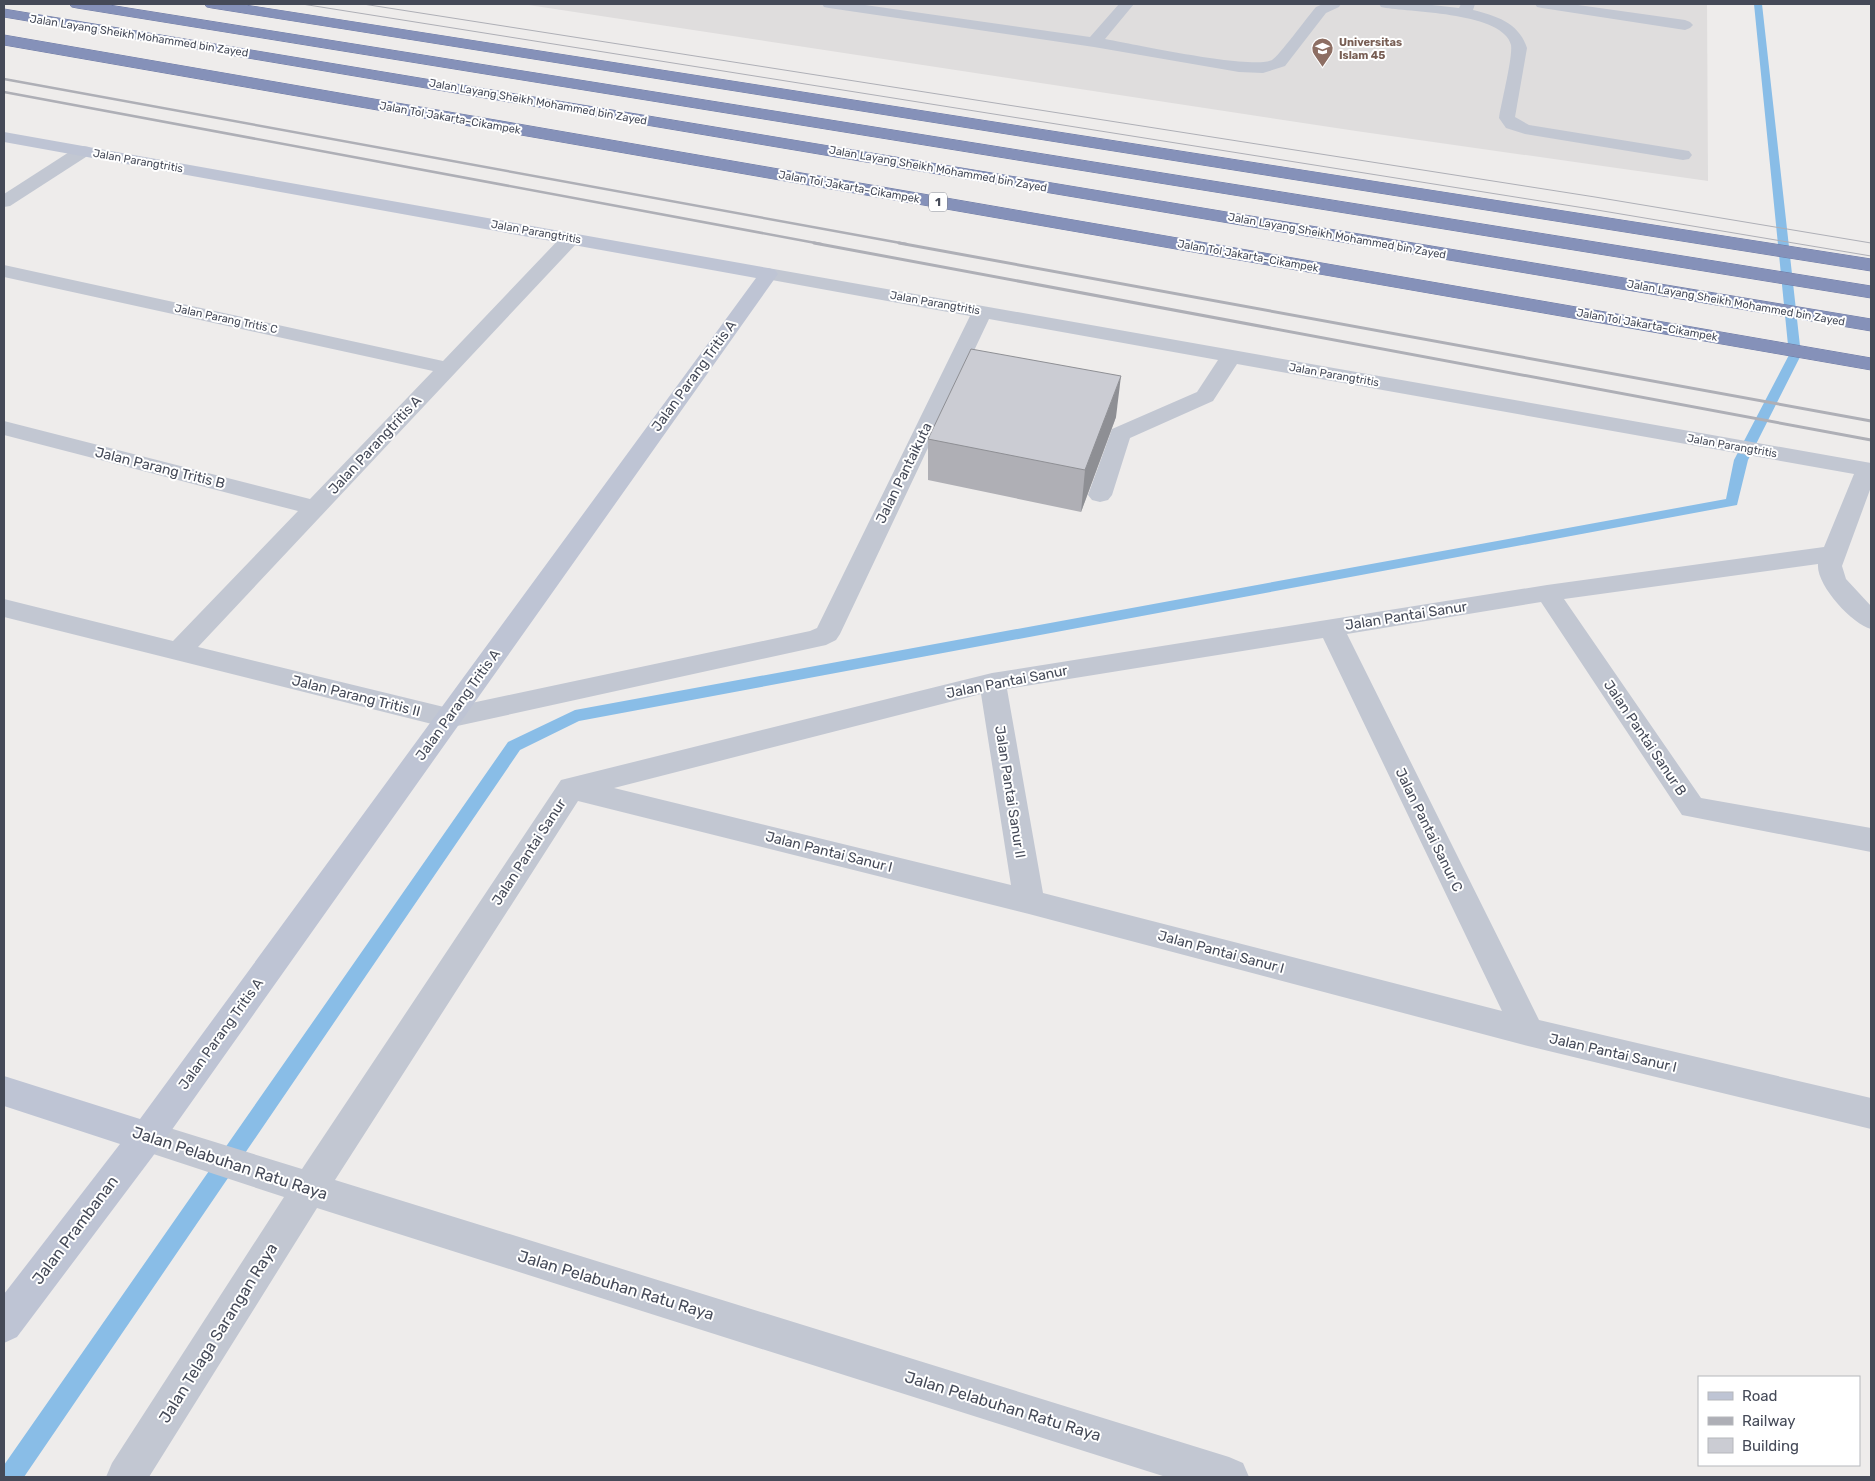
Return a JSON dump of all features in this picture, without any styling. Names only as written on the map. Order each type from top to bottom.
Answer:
[{"type":"highway","name":"Jalan Layang Sheikh Mohammed bin Zayed","points":[[77,4],[1871,292]]},
{"type":"highway","points":[[212,4],[1871,265]]},
{"type":"highway","name":"Jalan Layang Sheikh Mohammed bin Zayed","points":[[4,13],[1871,325]]},
{"type":"highway","name":"Jalan Tol Jakarta–Cikampek","points":[[4,40],[1871,364]]},
{"type":"street","points":[[829,4],[1094,42],[1239,67],[1263,68],[1279,63],[1322,6]]},
{"type":"street","points":[[1094,42],[1127,4]]},
{"type":"street","points":[[1386,4],[1466,8],[1508,29],[1518,39],[1520,48],[1507,118],[1512,124],[1525,129],[1683,155]]},
{"type":"street","points":[[1542,4],[1685,25]]},
{"type":"street","name":"Jalan Parangtritis","points":[[4,137],[1869,470]]},
{"type":"street","points":[[4,202],[83,151]]},
{"type":"street","name":"Jalan Parangtritis A","points":[[178,652],[571,238]]},
{"type":"street","name":"Jalan Parang Tritis C","points":[[4,271],[448,368]]},
{"type":"street","name":"Jalan Parang Tritis A","points":[[162,1141],[448,718],[768,274]]},
{"type":"street","name":"Jalan Pantaikuta","points":[[827,634],[982,312]]},
{"type":"street","points":[[1100,494],[1120,434],[1205,396],[1230,356]]},
{"type":"street","name":"Jalan Parang Tritis B","points":[[4,428],[316,508]]},
{"type":"street","points":[[1869,470],[1832,554],[1830,570],[1854,606],[1871,620]]},
{"type":"street","name":"Jalan Pantai Sanur","points":[[309,1189],[571,788],[992,682],[1547,593],[1832,554]]},
{"type":"street","name":"Jalan Pantai Sanur B","points":[[1547,593],[1692,807],[1871,840]]},
{"type":"street","name":"Jalan Parang Tritis II","points":[[4,608],[448,718],[798,644],[827,634]]},
{"type":"street","name":"Jalan Pantai Sanur C","points":[[1331,628],[1528,1032]]},
{"type":"street","name":"Jalan Pantai Sanur II","points":[[992,682],[1028,902]]},
{"type":"street","name":"Jalan Pantai Sanur I","points":[[571,788],[1028,902],[1528,1032],[1871,1114]]},
{"type":"street","name":"Jalan Pelabuhan Ratu Raya","points":[[4,1091],[309,1189],[1229,1477]]},
{"type":"street","name":"Jalan Prambanan","points":[[4,1324],[162,1141]]},
{"type":"street","name":"Jalan Telaga Sarangan Raya","points":[[126,1477],[309,1189]]},
{"type":"shaded area","name":"Universitas Islam 45","points":[[522,4],[1707,4],[1708,181],[1356,131]]},
{"type":"building","points":[[971,349],[1121,376],[1085,470],[928,439]]},
{"type":"waterway","points":[[10,1477],[514,746],[575,716],[1732,502],[1741,460],[1795,355],[1758,4]]},
{"type":"tram line","points":[[302,4],[1597,210],[1871,256]]},
{"type":"tram line","points":[[363,4],[1595,197],[1871,243]]},
{"type":"railway","points":[[4,79],[906,244]]},
{"type":"railway","points":[[4,92],[821,244]]},
{"type":"railway","points":[[814,243],[1871,440]]},
{"type":"railway","points":[[899,243],[1871,421]]},
{"type":"place","name":"Universitas Islam 45","points":[[1323,67]]}]
